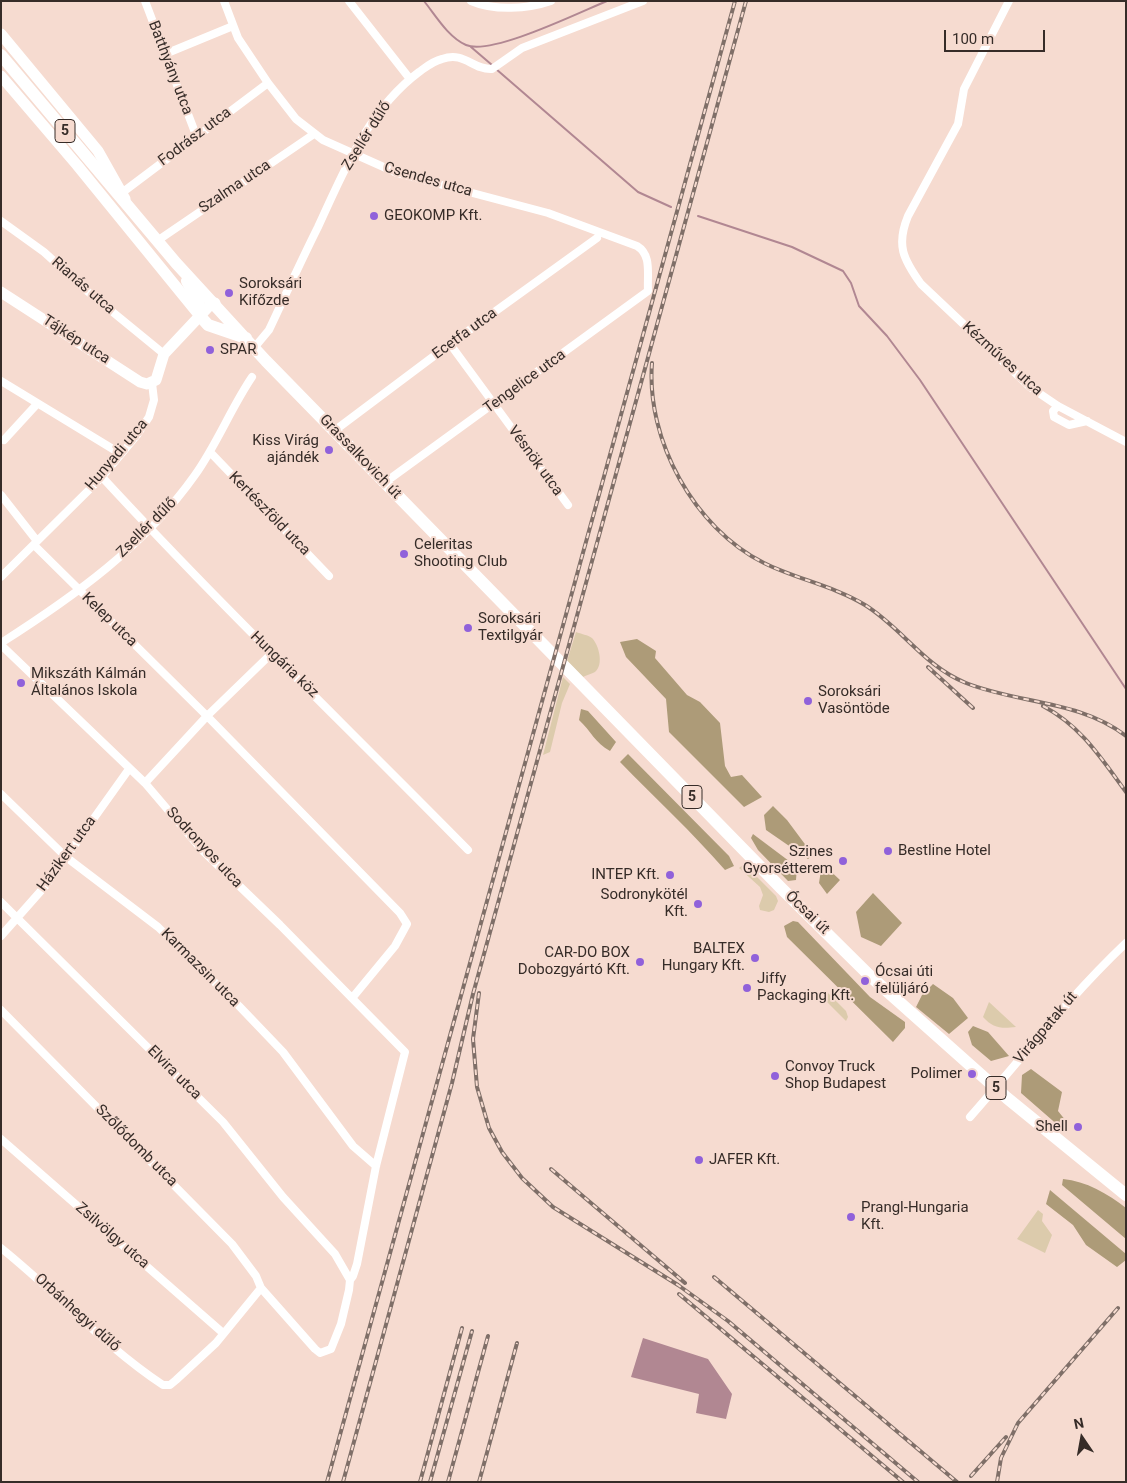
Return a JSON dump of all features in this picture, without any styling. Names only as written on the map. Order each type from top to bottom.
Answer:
[{"type":"main road","name":"Grassalkovich út","points":[[1,55],[176,263],[334,431],[509,608]]},
{"type":"main road","points":[[176,263],[198,301],[200,316],[208,325],[250,343]]},
{"type":"main road","name":"Ócsai út","points":[[509,608],[774,881],[870,976],[996,1088],[1126,1195]]},
{"type":"street","name":"Batthyány utca","points":[[145,1],[196,135]]},
{"type":"street","name":"Csendes utca","points":[[224,1],[243,46],[268,83],[288,110],[314,134],[352,155],[397,173],[548,213],[637,246],[645,251],[648,258],[648,278]]},
{"type":"street","points":[[348,1],[410,79]]},
{"type":"street","points":[[471,1],[525,7],[551,1]]},
{"type":"street","name":"Zsellér dűlő","points":[[250,343],[269,330],[352,155],[376,116],[398,89],[431,64],[448,58],[460,56],[478,66],[492,69],[522,48],[643,1]]},
{"type":"street","name":"Kézműves utca","points":[[1009,1],[964,89],[958,124],[908,216],[902,231],[902,250],[909,268],[921,284],[1030,387],[1058,406],[1126,442]]},
{"type":"street","points":[[165,54],[233,26]]},
{"type":"street","name":"Grassalkovich út","points":[[1,34],[98,151],[122,192],[128,208]]},
{"type":"street","points":[[1,76],[78,165],[200,316],[210,304],[215,303]]},
{"type":"street","name":"Fodrász utca","points":[[122,192],[268,83]]},
{"type":"street","name":"Szalma utca","points":[[157,241],[314,134]]},
{"type":"street","name":"Rianás utca","points":[[1,221],[44,252],[87,291],[164,354]]},
{"type":"street","name":"Ecetfa utca","points":[[334,431],[450,344],[597,238]]},
{"type":"street","name":"Tengelice utca","points":[[391,478],[494,405],[648,291],[648,278]]},
{"type":"street","name":"Tájkép utca","points":[[1,292],[140,382],[152,383]]},
{"type":"street","name":"Hunyadi utca","points":[[1,577],[102,477],[121,454],[149,417],[154,400],[152,383],[156,380],[164,354],[200,316]]},
{"type":"street","name":"Vésnök utca","points":[[450,344],[568,505]]},
{"type":"street","name":"Zsellér dűlő","points":[[1,644],[80,591],[149,528],[181,495],[210,452],[252,377]]},
{"type":"street","points":[[1,381],[121,454]]},
{"type":"street","points":[[4,440],[37,404]]},
{"type":"street","points":[[1058,406],[1053,411],[1054,417],[1069,425],[1087,421]]},
{"type":"street","name":"Kertészföld utca","points":[[210,452],[329,576]]},
{"type":"street","name":"Hungária köz","points":[[102,477],[271,654],[324,704],[468,850]]},
{"type":"street","name":"Kelep utca","points":[[1,496],[36,543],[80,591],[207,716],[400,913],[408,924],[395,946],[353,998]]},
{"type":"street","name":"Sodronyos utca","points":[[1,644],[129,769],[145,782],[202,850],[353,998],[405,1052],[376,1166]]},
{"type":"street","points":[[145,782],[207,716],[271,654]]},
{"type":"street","name":"Házikert utca","points":[[1,936],[18,919],[66,858],[129,769]]},
{"type":"street","name":"Karmazsin utca","points":[[1,794],[66,858],[146,916],[232,999],[283,1052],[353,1146],[376,1166]]},
{"type":"street","name":"Elvira utca","points":[[1,902],[223,1122],[283,1197],[335,1254],[350,1280]]},
{"type":"street","name":"Virágpatak út","points":[[970,1117],[1084,983],[1126,943]]},
{"type":"street","name":"Szőlődomb utca","points":[[1,1010],[197,1206],[232,1244],[256,1276],[261,1288],[320,1353],[331,1350],[346,1305],[350,1280]]},
{"type":"street","name":"Zsilvölgy utca","points":[[1,1138],[223,1333]]},
{"type":"street","points":[[350,1280],[357,1264],[376,1166]]},
{"type":"street","name":"Orbánhegyi dűlő","points":[[1,1248],[41,1280],[80,1318],[163,1385],[170,1385],[216,1343],[223,1333]]},
{"type":"street","points":[[223,1333],[242,1314],[261,1288]]},
{"type":"shaded area","points":[[576,632],[592,638],[597,645],[600,655],[598,669],[594,673],[583,677],[567,661]]},
{"type":"shaded area","points":[[637,639],[656,651],[655,658],[687,695],[700,702],[720,723],[725,766],[731,777],[742,775],[762,797],[744,807],[669,732],[666,699],[626,657],[620,642]]},
{"type":"shaded area","points":[[563,677],[570,684],[562,703],[550,752],[543,755]]},
{"type":"shaded area","points":[[581,709],[588,711],[616,742],[610,751],[597,741],[579,720]]},
{"type":"shaded area","points":[[628,754],[729,856],[734,866],[725,870],[620,762]]},
{"type":"shaded area","points":[[773,806],[787,820],[813,855],[808,859],[766,830],[764,815]]},
{"type":"shaded area","points":[[753,834],[797,867],[796,880],[788,881],[758,850],[751,838]]},
{"type":"shaded area","points":[[744,864],[776,896],[778,901],[774,910],[769,912],[760,910],[759,906],[763,895],[760,887],[739,868]]},
{"type":"shaded area","points":[[825,866],[840,880],[827,894],[819,883],[821,870]]},
{"type":"shaded area","points":[[873,893],[902,923],[881,946],[861,937],[856,912]]},
{"type":"shaded area","points":[[793,921],[798,922],[870,997],[905,1022],[905,1028],[893,1042],[787,937],[784,926]]},
{"type":"shaded area","points":[[933,984],[953,998],[968,1018],[949,1034],[916,1007],[922,995]]},
{"type":"shaded area","points":[[825,990],[846,1011],[848,1017],[846,1021],[820,995]]},
{"type":"shaded area","points":[[989,1002],[1016,1027],[998,1027],[987,1021],[983,1017]]},
{"type":"shaded area","points":[[973,1026],[988,1032],[1009,1056],[991,1061],[972,1045],[968,1032]]},
{"type":"shaded area","points":[[1031,1069],[1062,1092],[1058,1111],[1066,1121],[1060,1127],[1021,1093],[1022,1075]]},
{"type":"shaded area","points":[[1063,1179],[1080,1182],[1096,1189],[1126,1208],[1126,1239],[1062,1185]]},
{"type":"shaded area","points":[[1050,1190],[1126,1254],[1126,1260],[1117,1267],[1086,1245],[1073,1225],[1046,1204]]},
{"type":"shaded area","points":[[1038,1210],[1043,1214],[1042,1221],[1052,1235],[1045,1253],[1017,1239]]},
{"type":"shaded area","points":[[643,1338],[708,1359],[732,1394],[726,1419],[696,1413],[699,1394],[631,1377]]},
{"type":"waterway","points":[[424,1],[454,37],[466,45],[478,47],[514,39],[607,1]]},
{"type":"waterway","points":[[471,47],[492,65]]},
{"type":"waterway","points":[[496,69],[638,192],[671,207]]},
{"type":"waterway","points":[[698,216],[792,247],[843,271],[851,283],[859,306],[887,336],[920,380],[1126,689]]},
{"type":"railway","points":[[327,1482],[735,1]]},
{"type":"railway","points":[[343,1482],[452,1083],[473,994],[746,1]]},
{"type":"railway","points":[[652,363],[652,392],[657,422],[666,451],[696,505],[716,528],[739,548],[776,569],[841,593],[865,605],[890,624],[925,657],[951,676],[986,690],[1089,715],[1108,724],[1126,736]]},
{"type":"railway","points":[[928,667],[973,708]]},
{"type":"railway","points":[[1043,706],[1079,733],[1099,755],[1126,792]]},
{"type":"railway","points":[[479,993],[473,1039],[477,1087],[489,1128],[502,1152],[522,1178],[553,1207],[678,1285],[728,1321],[918,1482]]},
{"type":"railway","points":[[551,1169],[685,1283]]},
{"type":"railway","points":[[714,1277],[957,1482]]},
{"type":"railway","points":[[679,1294],[903,1482]]},
{"type":"railway","points":[[997,1482],[1001,1458],[1018,1423],[1118,1308]]},
{"type":"railway","points":[[420,1482],[462,1328]]},
{"type":"railway","points":[[430,1482],[472,1331]]},
{"type":"railway","points":[[448,1482],[488,1336]]},
{"type":"railway","points":[[479,1482],[517,1343]]},
{"type":"railway","points":[[971,1476],[1006,1437]]},
{"type":"place","name":"GEOKOMP Kft.","points":[[374,216]]},
{"type":"place","name":"Soroksári Kifőzde","points":[[229,293]]},
{"type":"place","name":"SPAR","points":[[210,350]]},
{"type":"place","name":"Kiss Virág ajándék","points":[[329,450]]},
{"type":"place","name":"Celeritas Shooting Club","points":[[404,554]]},
{"type":"place","name":"Soroksári Textilgyár","points":[[468,628]]},
{"type":"place","name":"Mikszáth Kálmán Általános Iskola","points":[[21,683]]},
{"type":"place","name":"Soroksári Vasöntöde","points":[[808,701]]},
{"type":"place","name":"Bestline Hotel","points":[[888,851]]},
{"type":"place","name":"Szines Gyorsétterem","points":[[843,861]]},
{"type":"place","name":"INTEP Kft.","points":[[670,875]]},
{"type":"place","name":"Sodronykötél Kft.","points":[[698,904]]},
{"type":"place","name":"BALTEX Hungary Kft.","points":[[755,958]]},
{"type":"place","name":"CAR-DO BOX Dobozgyártó Kft.","points":[[640,962]]},
{"type":"place","name":"Ócsai úti felüljáró","points":[[865,981]]},
{"type":"place","name":"Jiffy Packaging Kft.","points":[[747,988]]},
{"type":"place","name":"Polimer","points":[[972,1074]]},
{"type":"place","name":"Convoy Truck Shop Budapest","points":[[775,1076]]},
{"type":"place","name":"Shell","points":[[1078,1127]]},
{"type":"place","name":"JAFER Kft.","points":[[699,1160]]},
{"type":"place","name":"Prangl-Hungaria Kft.","points":[[851,1217]]}]
